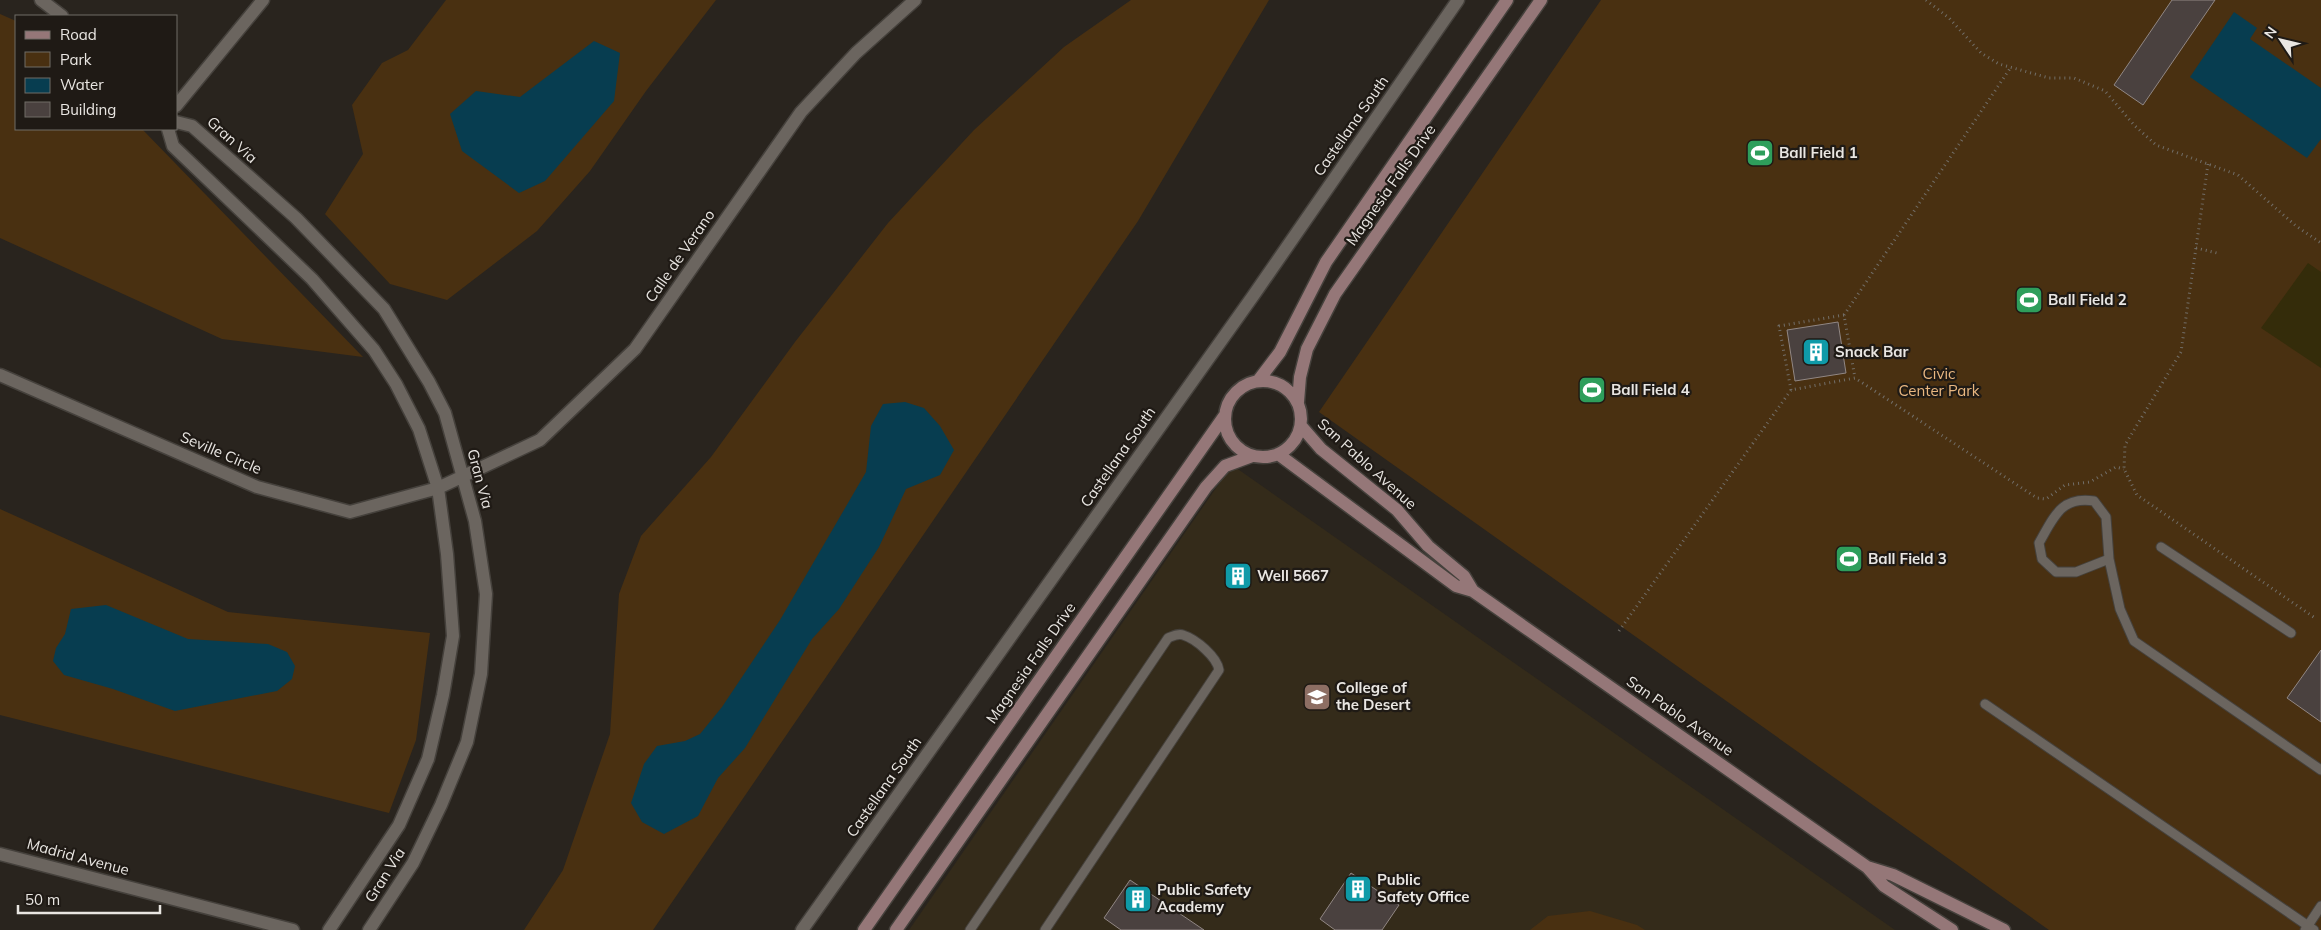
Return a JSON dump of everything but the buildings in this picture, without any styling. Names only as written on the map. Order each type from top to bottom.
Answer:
[{"type":"street","points":[[41,0],[61,15]]},
{"type":"street","points":[[178,104],[263,0]]},
{"type":"street","name":"Calle de Verano","points":[[438,488],[540,440],[634,349],[801,112],[856,53],[915,0]]},
{"type":"street","name":"Castellana South","points":[[802,930],[1253,296],[1458,0]]},
{"type":"street","name":"Magnesia Falls Drive","points":[[1258,381],[1280,352],[1326,262],[1506,0]]},
{"type":"street","name":"Magnesia Falls Drive","points":[[1298,402],[1300,377],[1307,349],[1335,294],[1541,0]]},
{"type":"street","name":"Gran Via","points":[[178,122],[192,126],[281,205],[384,309],[429,382],[445,413],[475,521],[486,594],[481,674],[467,742],[441,806],[413,863],[369,930]]},
{"type":"street","name":"Gran Via","points":[[168,130],[173,146],[312,279],[374,350],[396,384],[419,429],[438,488],[447,554],[453,636],[443,695],[428,759],[399,825],[329,930]]},
{"type":"street","name":"Seville Circle","points":[[0,375],[257,486],[350,512],[438,488]]},
{"type":"street","points":[[1270,381],[1282,385],[1291,392],[1298,402],[1301,426],[1297,437],[1289,447],[1278,454],[1265,457],[1252,456],[1240,450],[1231,440],[1226,428],[1225,414],[1228,402],[1236,391],[1246,384],[1270,381]]},
{"type":"street","name":"Magnesia Falls Drive","points":[[864,930],[1225,414]]},
{"type":"street","name":"San Pablo Avenue","points":[[1301,426],[1321,449],[1397,510],[1428,546],[1464,576],[1473,591]]},
{"type":"street","name":"San Pablo Avenue","points":[[1278,454],[1456,586],[1473,591],[1867,867],[1884,886],[1952,930]]},
{"type":"street","points":[[896,930],[1206,487],[1225,466],[1252,456]]},
{"type":"street","name":"Madrid Avenue","points":[[0,854],[293,930]]},
{"type":"street","name":"San Pablo Avenue","points":[[1867,867],[1893,875],[2004,930]]},
{"type":"lane","points":[[2109,559],[2076,572],[2056,572],[2042,559],[2039,542],[2063,506],[2080,499],[2094,501],[2106,517],[2109,559],[2120,608],[2134,642],[2321,770]]},
{"type":"lane","points":[[2161,547],[2291,633]]},
{"type":"lane","points":[[970,930],[1168,638],[1184,635],[1211,654],[1218,662],[1219,670],[1045,930]]},
{"type":"lane","points":[[1984,704],[2309,928],[2321,906]]},
{"type":"path","points":[[1926,0],[1949,18],[1981,53],[1999,64],[2011,68],[2049,78],[2074,78],[2105,91],[2134,125],[2156,145],[2238,175],[2296,226],[2321,243]]},
{"type":"path","points":[[1855,378],[1844,315],[2011,68]]},
{"type":"path","points":[[2208,164],[2181,352],[2125,445],[2124,468],[2137,495],[2315,618]]},
{"type":"path","points":[[2196,248],[2217,253]]},
{"type":"path","points":[[1791,390],[1779,326],[1844,315]]},
{"type":"path","points":[[1619,631],[1791,390],[1855,378],[2037,498],[2046,499],[2065,485],[2090,482],[2116,466],[2124,468]]},
{"type":"shaded area","name":"College of the Desert","points":[[1232,465],[1895,930],[909,930]]},
{"type":"green space","points":[[446,0],[716,0],[646,91],[590,171],[537,231],[447,300],[390,284],[325,214],[363,154],[352,105],[382,63],[408,50]]},
{"type":"green space","points":[[1131,0],[1269,0],[1138,221],[653,930],[524,930],[563,870],[610,734],[619,594],[641,536],[711,457],[795,342],[888,223],[974,130],[1064,47]]},
{"type":"green space","name":"Civic Center Park","points":[[1601,0],[2321,0],[2321,930],[2049,930],[1319,412]]},
{"type":"green space","points":[[0,14],[15,21],[15,130],[143,130],[363,357],[222,339],[0,238]]},
{"type":"green space","points":[[0,509],[228,612],[430,633],[416,740],[389,813],[0,715]]},
{"type":"green space","points":[[1590,911],[1637,925],[1645,930],[1530,930],[1548,916]]},
{"type":"sand","points":[[2308,263],[2321,272],[2321,368],[2261,328]]},
{"type":"water","points":[[2234,12],[2257,28],[2250,39],[2321,88],[2321,139],[2307,158],[2190,77]]},
{"type":"water","points":[[594,41],[620,53],[614,101],[545,181],[519,193],[462,151],[450,114],[476,91],[520,97]]},
{"type":"water","points":[[905,402],[924,408],[940,426],[954,450],[940,475],[906,489],[879,547],[839,609],[812,639],[745,748],[718,778],[698,816],[664,834],[642,822],[631,803],[644,764],[657,746],[685,741],[700,734],[722,707],[780,620],[866,472],[871,426],[883,404]]},
{"type":"water","points":[[106,605],[188,639],[268,644],[287,652],[295,666],[292,679],[277,691],[175,711],[113,689],[64,675],[53,661],[56,648],[65,634],[71,609]]},
{"type":"place","name":"Ball Field 1","points":[[1760,153]]},
{"type":"place","name":"Ball Field 2","points":[[2029,300]]},
{"type":"place","name":"Snack Bar","points":[[1816,352]]},
{"type":"place","name":"Ball Field 4","points":[[1592,390]]},
{"type":"place","name":"Ball Field 3","points":[[1849,559]]},
{"type":"place","name":"Well 5667","points":[[1238,576]]},
{"type":"place","name":"College of the Desert","points":[[1317,697]]},
{"type":"place","name":"Public Safety Office","points":[[1358,889]]},
{"type":"place","name":"Public Safety Academy","points":[[1138,899]]}]
